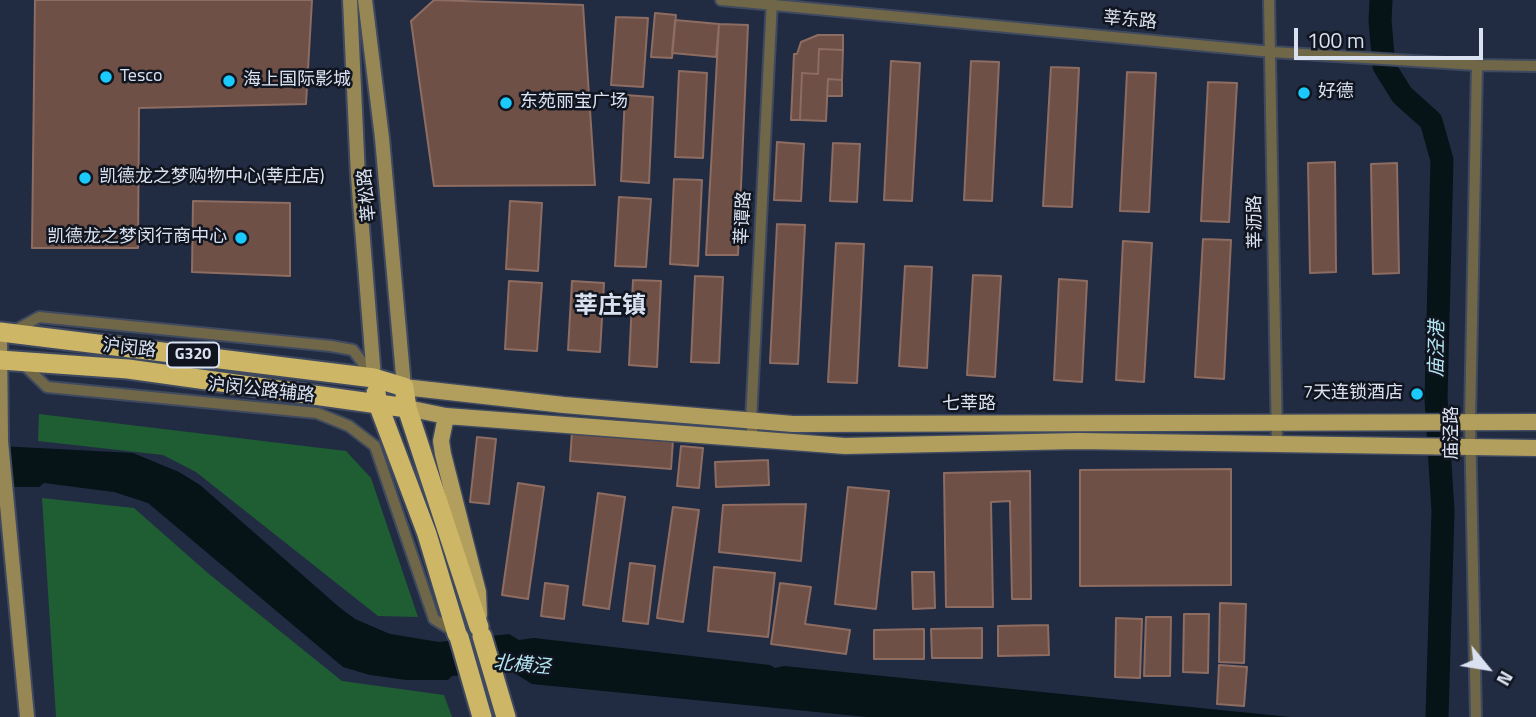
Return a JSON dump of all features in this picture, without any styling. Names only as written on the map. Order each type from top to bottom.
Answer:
[{"type":"highway","name":"沪闵路","points":[[3,330],[374,378],[404,387]]},
{"type":"highway","name":"沪闵路","points":[[7,360],[128,369],[407,408]]},
{"type":"highway","points":[[374,378],[378,404],[426,534],[480,710]]},
{"type":"highway","points":[[404,387],[407,408],[504,709]]},
{"type":"main road","name":"莘松路","points":[[350,0],[358,177],[374,378]]},
{"type":"main road","name":"莘松路","points":[[365,0],[383,138],[404,387]]},
{"type":"main road","points":[[3,330],[7,360],[1,441],[27,717]]},
{"type":"main road","name":"七莘路","points":[[404,387],[793,424],[1536,422]]},
{"type":"main road","points":[[407,408],[446,416],[845,446],[1078,441],[1536,448]]},
{"type":"main road","points":[[446,416],[441,441],[478,592],[480,631]]},
{"type":"street","name":"莘东路","points":[[721,0],[1272,52],[1477,65],[1536,66]]},
{"type":"street","name":"莘沥路","points":[[1269,0],[1277,444]]},
{"type":"street","name":"莘谭路","points":[[753,438],[751,421],[772,3]]},
{"type":"street","name":"庙泾路","points":[[1476,715],[1462,421],[1477,65]]},
{"type":"street","name":"沪闵公路辅路","points":[[7,360],[47,387],[317,413],[349,426],[375,446],[434,619],[458,636]]},
{"type":"green space","points":[[39,414],[346,451],[371,478],[418,617],[378,616],[196,472],[163,455],[38,441]]},
{"type":"green space","points":[[42,498],[134,508],[209,574],[342,681],[444,695],[452,717],[56,717]]},
{"type":"water","name":"北横泾","points":[[0,446],[133,453],[179,472],[200,485],[339,607],[355,619],[390,634],[439,642],[509,634],[519,640],[534,638],[770,665],[775,668],[784,666],[1290,717],[867,717],[532,684],[511,671],[452,676],[448,680],[406,680],[370,675],[343,667],[148,503],[114,492],[44,483],[39,487],[0,487]]},
{"type":"building","name":"凯德龙之梦购物中心(莘庄店)","points":[[35,0],[312,0],[306,104],[139,108],[138,248],[32,248]]},
{"type":"building","name":"东苑丽宝广场","points":[[434,0],[583,5],[595,185],[434,186],[411,21]]},
{"type":"building","points":[[655,13],[676,15],[672,58],[651,57]]},
{"type":"building","points":[[616,17],[648,18],[643,87],[611,85]]},
{"type":"building","points":[[675,20],[719,24],[716,57],[672,53]]},
{"type":"building","points":[[719,24],[748,25],[738,255],[706,255]]},
{"type":"building","points":[[818,35],[843,35],[843,50],[819,49],[818,74],[802,73],[800,120],[791,120],[794,54],[797,54],[801,42]]},
{"type":"building","points":[[819,49],[843,50],[842,80],[828,79],[826,121],[800,120],[802,73],[818,74]]},
{"type":"building","points":[[891,61],[920,63],[912,201],[884,200]]},
{"type":"building","points":[[971,61],[999,62],[992,201],[964,200]]},
{"type":"building","points":[[1051,67],[1079,68],[1072,207],[1043,206]]},
{"type":"building","points":[[679,71],[707,73],[703,158],[675,157]]},
{"type":"building","points":[[1127,72],[1156,73],[1149,212],[1120,211]]},
{"type":"building","points":[[828,79],[842,80],[842,96],[827,96]]},
{"type":"building","points":[[1208,82],[1237,83],[1229,222],[1201,221]]},
{"type":"building","points":[[625,95],[653,97],[649,183],[621,181]]},
{"type":"building","points":[[777,142],[804,144],[801,201],[774,200]]},
{"type":"building","points":[[833,143],[860,144],[857,202],[830,201]]},
{"type":"building","points":[[1335,162],[1336,272],[1310,273],[1308,163]]},
{"type":"building","points":[[1397,163],[1399,273],[1373,274],[1371,164]]},
{"type":"building","points":[[674,179],[702,180],[698,266],[670,264]]},
{"type":"building","points":[[619,197],[651,199],[646,267],[615,266]]},
{"type":"building","name":"凯德龙之梦闵行商中心","points":[[193,201],[290,203],[290,276],[192,272]]},
{"type":"building","points":[[510,201],[542,203],[538,271],[506,269]]},
{"type":"building","points":[[777,224],[805,225],[798,364],[770,363]]},
{"type":"building","points":[[1203,239],[1231,240],[1224,379],[1195,377]]},
{"type":"building","points":[[1123,241],[1152,243],[1144,382],[1116,380]]},
{"type":"building","points":[[836,243],[864,244],[857,383],[828,382]]},
{"type":"building","points":[[905,266],[932,267],[927,368],[899,366]]},
{"type":"building","points":[[973,275],[1001,276],[995,377],[967,375]]},
{"type":"building","points":[[695,276],[723,277],[719,363],[691,362]]},
{"type":"building","points":[[1059,279],[1087,281],[1082,382],[1054,380]]},
{"type":"building","points":[[633,280],[661,281],[657,367],[629,365]]},
{"type":"building","points":[[509,281],[542,283],[537,351],[505,349]]},
{"type":"building","points":[[572,281],[604,283],[600,352],[568,350]]},
{"type":"building","points":[[572,432],[673,440],[671,469],[570,461]]},
{"type":"building","points":[[477,437],[496,439],[489,504],[470,502]]},
{"type":"building","points":[[681,446],[703,448],[699,488],[677,486]]},
{"type":"building","points":[[768,460],[769,485],[716,487],[715,462]]},
{"type":"building","points":[[1231,469],[1231,585],[1080,586],[1080,470]]},
{"type":"building","points":[[1030,471],[1031,599],[1012,599],[1010,501],[991,502],[993,607],[946,607],[944,473]]},
{"type":"building","points":[[518,483],[544,487],[528,599],[502,595]]},
{"type":"building","points":[[848,487],[889,491],[876,609],[835,604]]},
{"type":"building","points":[[598,493],[625,497],[609,609],[583,605]]},
{"type":"building","points":[[806,504],[801,561],[719,552],[723,505]]},
{"type":"building","points":[[673,507],[699,510],[683,622],[657,618]]},
{"type":"building","points":[[630,563],[655,566],[648,624],[623,621]]},
{"type":"building","points":[[714,567],[775,573],[768,637],[708,631]]},
{"type":"building","points":[[912,572],[934,572],[935,608],[913,609]]},
{"type":"building","points":[[545,583],[568,586],[564,619],[541,616]]},
{"type":"building","points":[[780,583],[811,587],[805,624],[850,630],[846,654],[771,644]]},
{"type":"building","points":[[1220,603],[1246,604],[1244,663],[1219,662]]},
{"type":"building","points":[[1184,614],[1209,614],[1208,673],[1183,672]]},
{"type":"building","points":[[1146,617],[1171,617],[1170,676],[1144,676]]},
{"type":"building","points":[[1116,618],[1142,619],[1140,678],[1115,677]]},
{"type":"building","points":[[1048,625],[1049,655],[998,656],[998,626]]},
{"type":"building","points":[[982,628],[982,658],[932,658],[931,629]]},
{"type":"building","points":[[924,629],[924,659],[874,659],[874,630]]},
{"type":"building","points":[[1219,665],[1247,667],[1244,706],[1217,704]]},
{"type":"waterway","name":"庙泾港","points":[[1381,0],[1384,66],[1402,95],[1431,121],[1442,160],[1436,399],[1443,511],[1437,717]]},
{"type":"place","name":"Tesco","points":[[106,77]]},
{"type":"place","name":"海上国际影城","points":[[229,81]]},
{"type":"place","name":"好德","points":[[1304,93]]},
{"type":"place","name":"东苑丽宝广场","points":[[506,103]]},
{"type":"place","name":"凯德龙之梦购物中心(莘庄店)","points":[[85,178]]},
{"type":"place","name":"凯德龙之梦闵行商中心","points":[[241,238]]},
{"type":"place","name":"7天连锁酒店","points":[[1417,394]]},
{"type":"district","name":"莘庄镇","points":[[610,307]]}]
